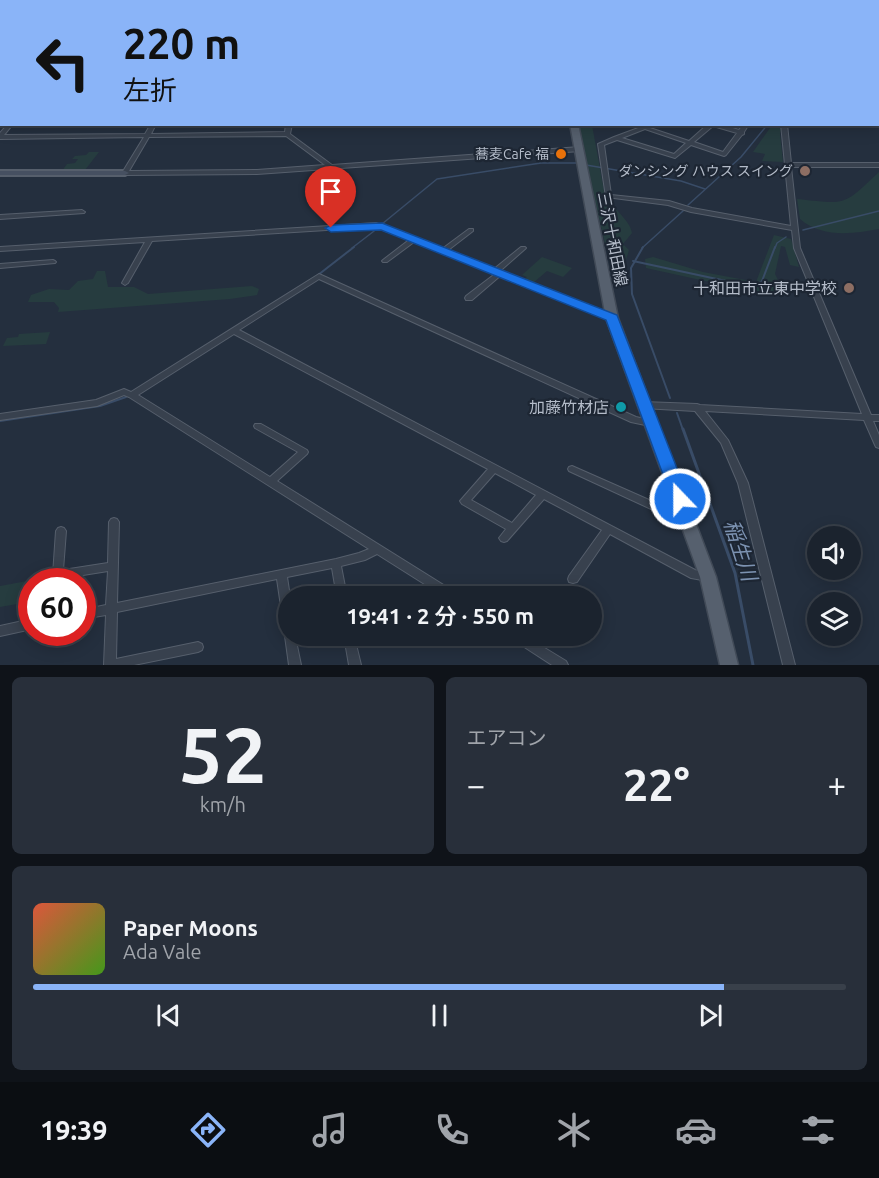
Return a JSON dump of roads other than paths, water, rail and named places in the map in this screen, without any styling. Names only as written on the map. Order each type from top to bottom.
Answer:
[{"type":"main road","name":"三沢十和田線","points":[[574,126],[612,318],[708,577],[729,665]]},
{"type":"street","points":[[125,172],[153,126]]},
{"type":"street","points":[[287,134],[289,126]]},
{"type":"street","points":[[650,126],[601,144],[608,196],[669,202],[692,210],[794,228]]},
{"type":"street","points":[[614,138],[675,156],[711,126]]},
{"type":"street","points":[[719,126],[742,133]]},
{"type":"street","points":[[646,128],[724,154],[746,126]]},
{"type":"street","points":[[784,126],[794,228],[800,256],[879,445]]},
{"type":"street","points":[[0,137],[287,134],[331,167]]},
{"type":"street","points":[[0,173],[257,172],[580,149]]},
{"type":"street","points":[[788,165],[879,165]]},
{"type":"street","points":[[0,217],[82,212]]},
{"type":"street","points":[[0,249],[376,225],[612,318]]},
{"type":"street","points":[[443,251],[471,230]]},
{"type":"street","points":[[125,283],[150,239]]},
{"type":"street","points":[[385,261],[415,239]]},
{"type":"street","points":[[470,298],[523,248]]},
{"type":"street","points":[[0,266],[54,262]]},
{"type":"street","points":[[132,395],[319,276],[634,420],[650,423]]},
{"type":"street","points":[[234,331],[695,575],[708,577]]},
{"type":"street","points":[[0,417],[97,403],[124,392],[132,395],[436,586]]},
{"type":"street","points":[[643,405],[879,418]]},
{"type":"street","points":[[697,407],[724,442],[743,483],[789,665]]},
{"type":"street","points":[[258,426],[304,452],[270,482]]},
{"type":"street","points":[[493,469],[465,501],[513,528]]},
{"type":"street","points":[[572,469],[680,518],[688,518]]},
{"type":"street","points":[[504,538],[543,495]]},
{"type":"street","points":[[114,522],[110,665],[198,647]]},
{"type":"street","points":[[573,579],[608,529]]},
{"type":"street","points":[[62,531],[57,575],[112,566]]},
{"type":"street","points":[[96,612],[336,563],[361,557],[377,549]]},
{"type":"street","points":[[336,563],[340,586]]},
{"type":"street","points":[[281,574],[283,586]]},
{"type":"street","points":[[0,631],[18,627]]},
{"type":"street","points":[[292,646],[295,665]]},
{"type":"street","points":[[351,646],[355,665]]},
{"type":"street","points":[[532,646],[562,665]]},
{"type":"waterway","name":"稲生川","points":[[688,205],[741,157],[766,126]]},
{"type":"waterway","points":[[382,224],[437,179],[541,163],[578,163]]},
{"type":"waterway","points":[[586,165],[681,181],[705,189]]},
{"type":"waterway","name":"稲生川","points":[[643,247],[683,211]]},
{"type":"waterway","points":[[803,230],[879,211]]},
{"type":"waterway","points":[[352,248],[378,228]]},
{"type":"waterway","points":[[775,248],[777,243],[786,237]]},
{"type":"waterway","points":[[318,275],[354,247]]},
{"type":"waterway","name":"稲生川","points":[[635,261],[643,247]]},
{"type":"waterway","points":[[635,261],[754,287],[762,281],[775,247]]},
{"type":"waterway","name":"稲生川","points":[[635,261],[631,268],[632,294],[670,398]]},
{"type":"waterway","points":[[0,421],[100,406],[126,397]]},
{"type":"waterway","name":"稲生川","points":[[677,413],[683,430]]},
{"type":"waterway","name":"稲生川","points":[[683,429],[735,573],[753,665]]},
{"type":"place","name":"蕎麦Cafe 福","points":[[561,154]]},
{"type":"place","name":"ダンシング ハウス スイング","points":[[805,171]]},
{"type":"place","name":"十和田市立東中学校","points":[[849,288]]},
{"type":"place","name":"加藤竹材店","points":[[621,407]]}]
